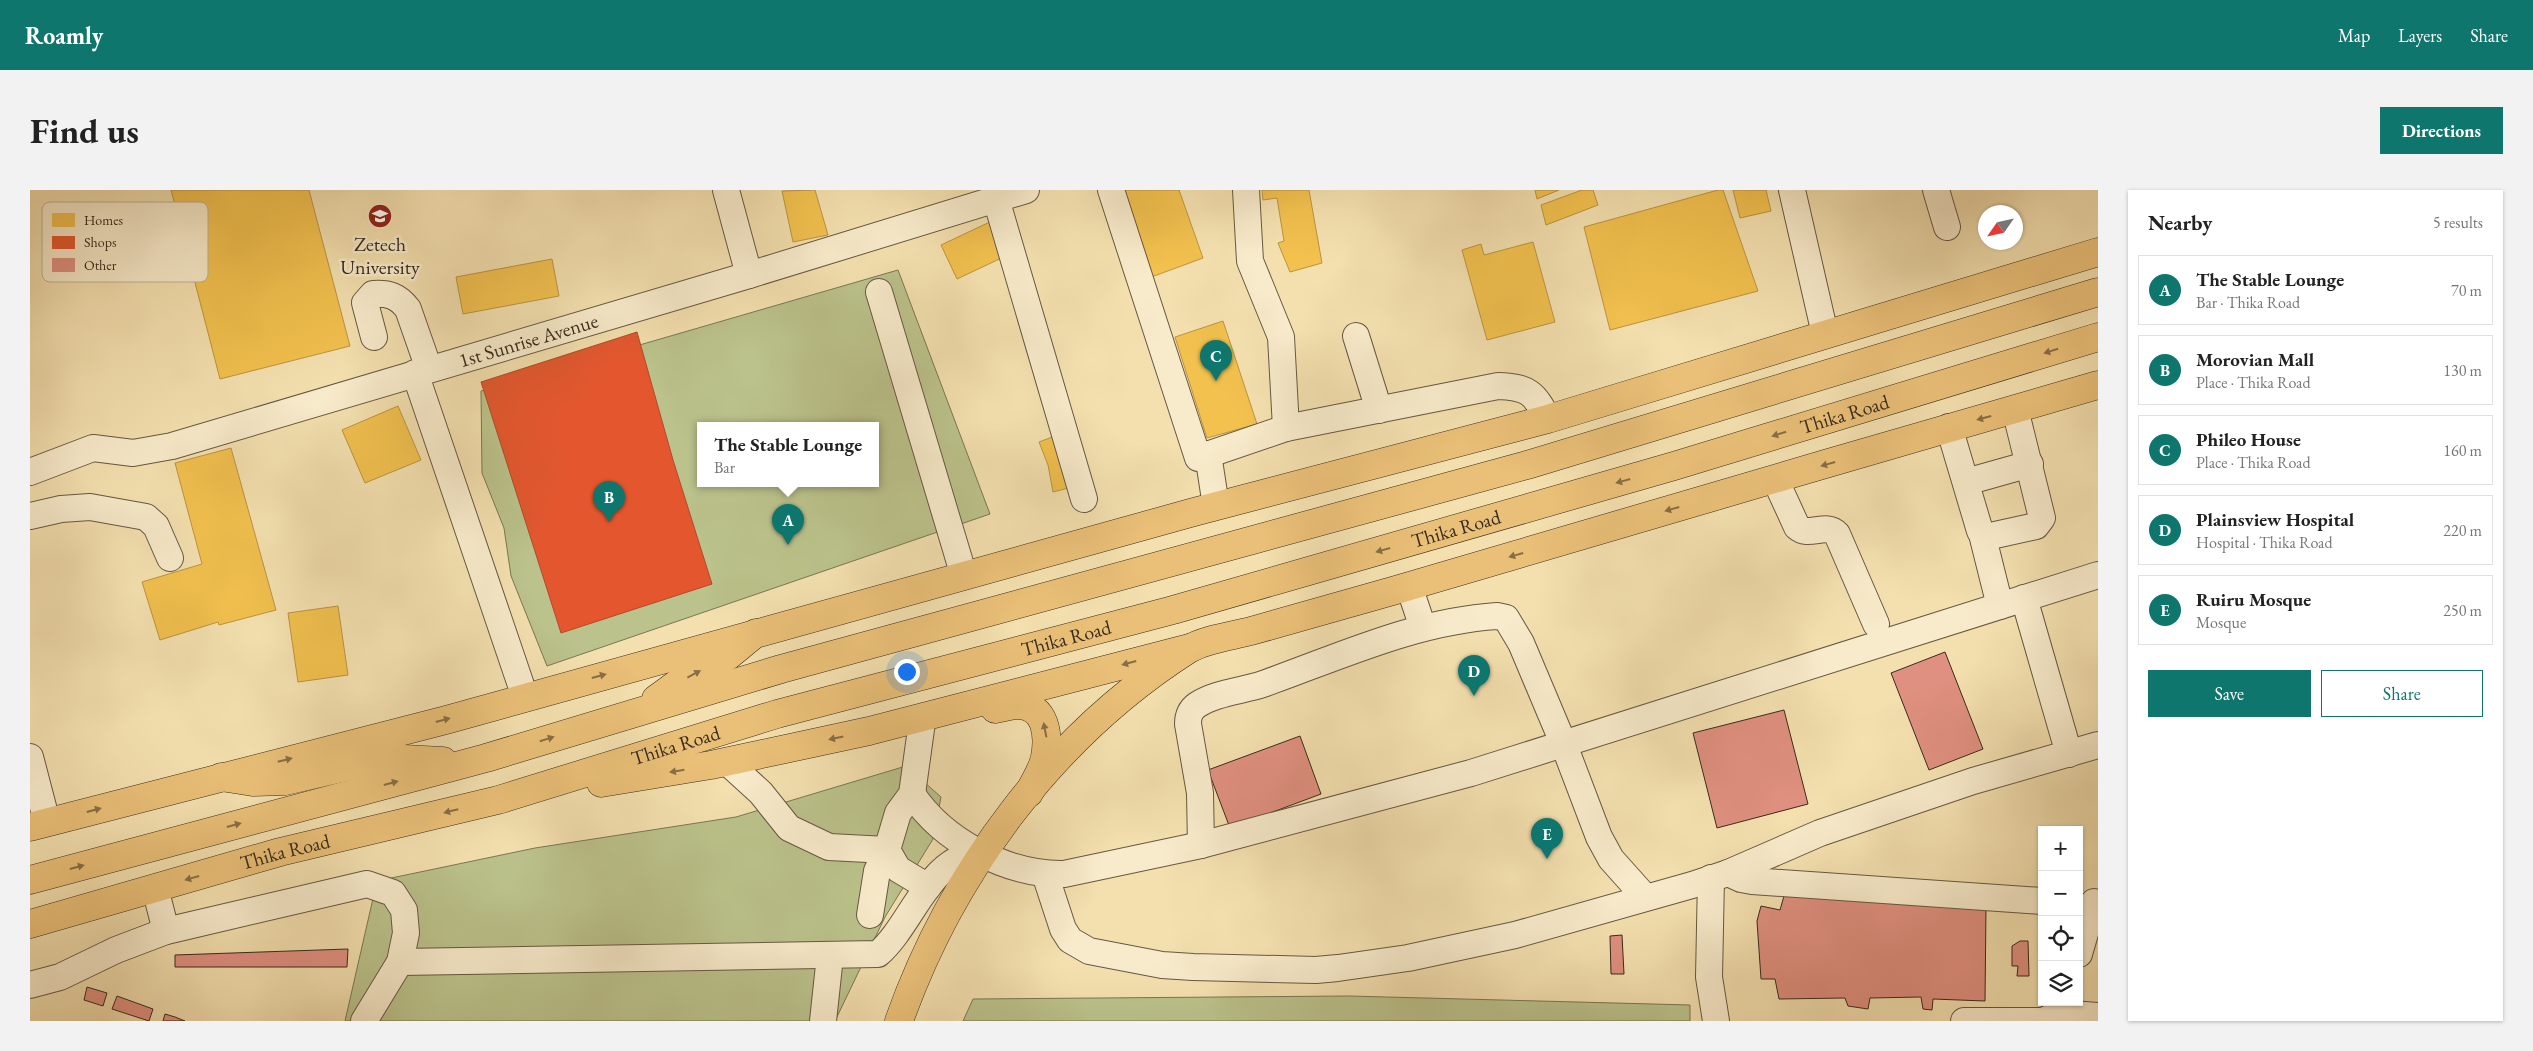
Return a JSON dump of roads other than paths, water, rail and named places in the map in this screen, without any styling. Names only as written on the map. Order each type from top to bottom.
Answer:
[{"type":"main road","points":[[38,825],[446,720],[1216,506],[1548,420],[2098,252]]},
{"type":"main road","name":"Thika Road","points":[[30,880],[469,762],[781,670],[1527,465],[2098,292]]},
{"type":"main road","name":"Thika Road","points":[[30,924],[280,852],[498,800],[778,714],[1173,610],[1674,466],[2098,337]]},
{"type":"main road","name":"Thika Road","points":[[870,731],[1193,647],[2098,385]]},
{"type":"main road","points":[[639,712],[678,683],[728,656],[756,633]]},
{"type":"main road","points":[[899,1021],[922,960],[982,853],[1029,793],[1070,744],[1115,703],[1193,647]]},
{"type":"main road","points":[[498,800],[727,762],[870,731],[1018,705],[1030,707],[1040,714],[1047,730],[1045,758],[1029,793]]},
{"type":"main road","points":[[220,777],[253,782],[285,781],[384,758],[469,762]]},
{"type":"street","points":[[726,190],[748,275]]},
{"type":"street","name":"1st Sunrise Avenue","points":[[30,472],[93,448],[133,453],[172,446],[748,275],[1026,190]]},
{"type":"street","points":[[1111,190],[1198,458],[1286,428],[1498,386],[1513,387],[1537,398],[1548,420]]},
{"type":"street","points":[[1246,190],[1250,261],[1281,337],[1286,428]]},
{"type":"street","points":[[1792,190],[1825,334]]},
{"type":"street","points":[[1936,190],[1947,227]]},
{"type":"street","points":[[996,199],[1084,499]]},
{"type":"street","points":[[879,292],[964,576]]},
{"type":"street","points":[[374,337],[365,303],[373,294],[389,293],[402,301],[408,309],[422,371],[524,697]]},
{"type":"street","points":[[1356,336],[1379,410]]},
{"type":"street","points":[[1982,534],[1986,537],[2039,524],[2042,518],[2015,409]]},
{"type":"street","points":[[1949,427],[1982,534],[2000,606]]},
{"type":"street","points":[[1208,454],[1216,506]]},
{"type":"street","points":[[1966,482],[2030,464]]},
{"type":"street","points":[[1775,479],[1797,527],[1807,532],[1827,528],[1837,534],[1876,624]]},
{"type":"street","points":[[30,516],[68,508],[90,507],[146,517],[156,526],[170,558]]},
{"type":"street","points":[[912,794],[924,811],[950,835],[982,853],[1045,874],[1064,874],[1201,845],[1471,773],[2098,575]]},
{"type":"street","points":[[1409,586],[1423,628]]},
{"type":"street","points":[[2024,598],[2069,754]]},
{"type":"street","points":[[1201,845],[1200,793],[1188,724],[1188,715],[1196,706],[1207,700],[1252,687],[1423,628],[1480,617],[1497,616],[1506,618],[1521,643],[1564,745],[1599,837],[1611,859],[1645,897]]},
{"type":"street","points":[[870,916],[877,871],[887,850],[898,813],[912,794],[922,722]]},
{"type":"street","points":[[1045,874],[1063,929],[1078,946],[1108,956],[1193,968],[1316,970],[1408,958],[1515,935],[1719,876],[1780,849],[1973,781],[2098,746]]},
{"type":"street","points":[[30,757],[38,825]]},
{"type":"street","points":[[727,762],[761,793],[789,828],[829,847],[887,850]]},
{"type":"street","points":[[1780,849],[1794,884]]},
{"type":"street","points":[[887,850],[898,870],[928,886]]},
{"type":"street","points":[[400,962],[878,954],[890,944],[928,886],[954,862],[969,854],[982,853]]},
{"type":"street","points":[[1719,876],[1752,881],[2038,902]]},
{"type":"street","points":[[1716,1021],[1709,977],[1719,876]]},
{"type":"street","points":[[30,985],[60,977],[116,950],[166,931],[367,884],[393,893],[404,910],[406,933],[400,962],[364,1021]]},
{"type":"street","points":[[155,888],[166,931]]},
{"type":"street","points":[[2083,935],[2090,903]]},
{"type":"street","points":[[823,1021],[830,956]]},
{"type":"street","points":[[1964,1021],[2052,1014],[2098,1016]]},
{"type":"place","name":"Zetech University","points":[[380,216]]},
{"type":"place","name":"Phileo House","points":[[1216,381]]},
{"type":"place","name":"Morovian Mall","points":[[609,522]]},
{"type":"place","name":"The Stable Lounge","points":[[788,545]]},
{"type":"place","name":"Plainsview Hospital","points":[[1474,696]]},
{"type":"place","name":"Ruiru Mosque","points":[[1547,859]]}]
